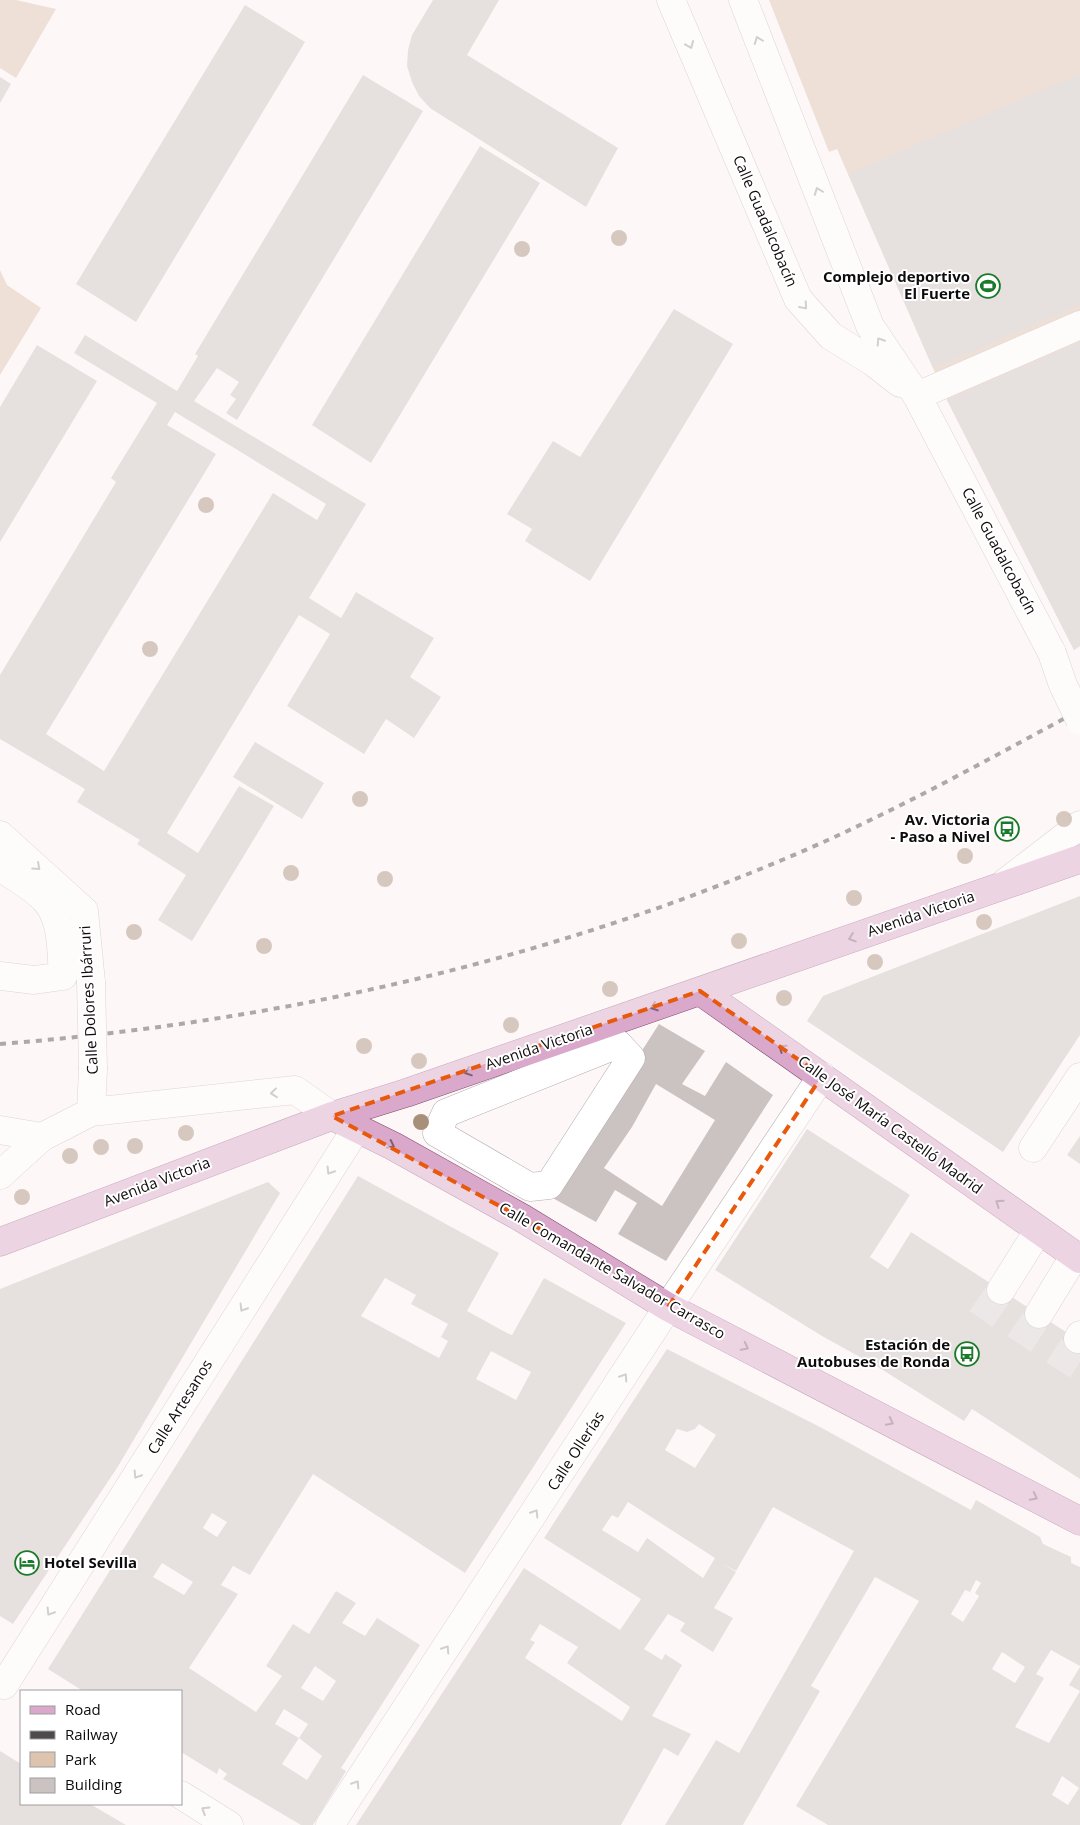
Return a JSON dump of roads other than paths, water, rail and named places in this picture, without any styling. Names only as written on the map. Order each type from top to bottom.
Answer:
[{"type":"main road","name":"Avenida Victoria","points":[[0,1242],[332,1116],[406,1093],[1080,859]]},
{"type":"main road","name":"Calle José María Castelló Madrid","points":[[700,991],[1077,1257]]},
{"type":"main road","name":"Calle Comandante Salvador Carrasco","points":[[332,1116],[356,1130],[393,1146],[522,1218],[668,1307],[1080,1521]]},
{"type":"street","name":"Calle Guadalcobacín","points":[[671,0],[798,299],[831,336],[873,362],[917,396]]},
{"type":"street","name":"Calle Guadalcobacín","points":[[743,0],[870,326],[917,396],[1052,654],[1063,685],[1080,720]]},
{"type":"street","points":[[917,396],[1080,325]]},
{"type":"street","points":[[1001,887],[1080,825]]},
{"type":"street","name":"Calle Dolores Ibárruri","points":[[0,835],[84,911],[90,982],[93,1069],[91,1112]]},
{"type":"street","points":[[0,867],[47,902],[54,914],[59,933],[63,976],[34,980],[0,976]]},
{"type":"street","points":[[618,1044],[631,1058],[549,1185],[530,1187],[437,1133],[446,1113],[618,1044]]},
{"type":"street","name":"Calle Ollerías","points":[[330,1825],[668,1307],[822,1076]]},
{"type":"street","points":[[1033,1148],[1080,1077]]},
{"type":"street","points":[[0,1175],[42,1137],[91,1112],[295,1090],[332,1116]]},
{"type":"street","points":[[0,1130],[42,1137]]},
{"type":"street","name":"Calle Artesanos","points":[[8,1688],[356,1130]]},
{"type":"street","points":[[1001,1290],[1038,1231]]},
{"type":"street","points":[[1039,1314],[1077,1257]]},
{"type":"street","points":[[182,1796],[229,1825]]},
{"type":"tunnel","points":[[981,1319],[1001,1290]]},
{"type":"tunnel","points":[[1019,1344],[1039,1314]]},
{"type":"tunnel","points":[[1058,1370],[1078,1339]]},
{"type":"railway","points":[[0,1044],[104,1034],[208,1020],[311,1002],[413,980],[515,953],[615,923],[713,888],[845,832],[946,782],[1080,710]]},
{"type":"place","name":"Complejo deportivo El Fuerte","points":[[988,286]]},
{"type":"place","name":"Av. Victoria - Paso a Nivel","points":[[1007,829]]},
{"type":"place","name":"Estación de Autobuses de Ronda","points":[[967,1354]]},
{"type":"place","name":"Hotel Sevilla","points":[[27,1563]]}]
